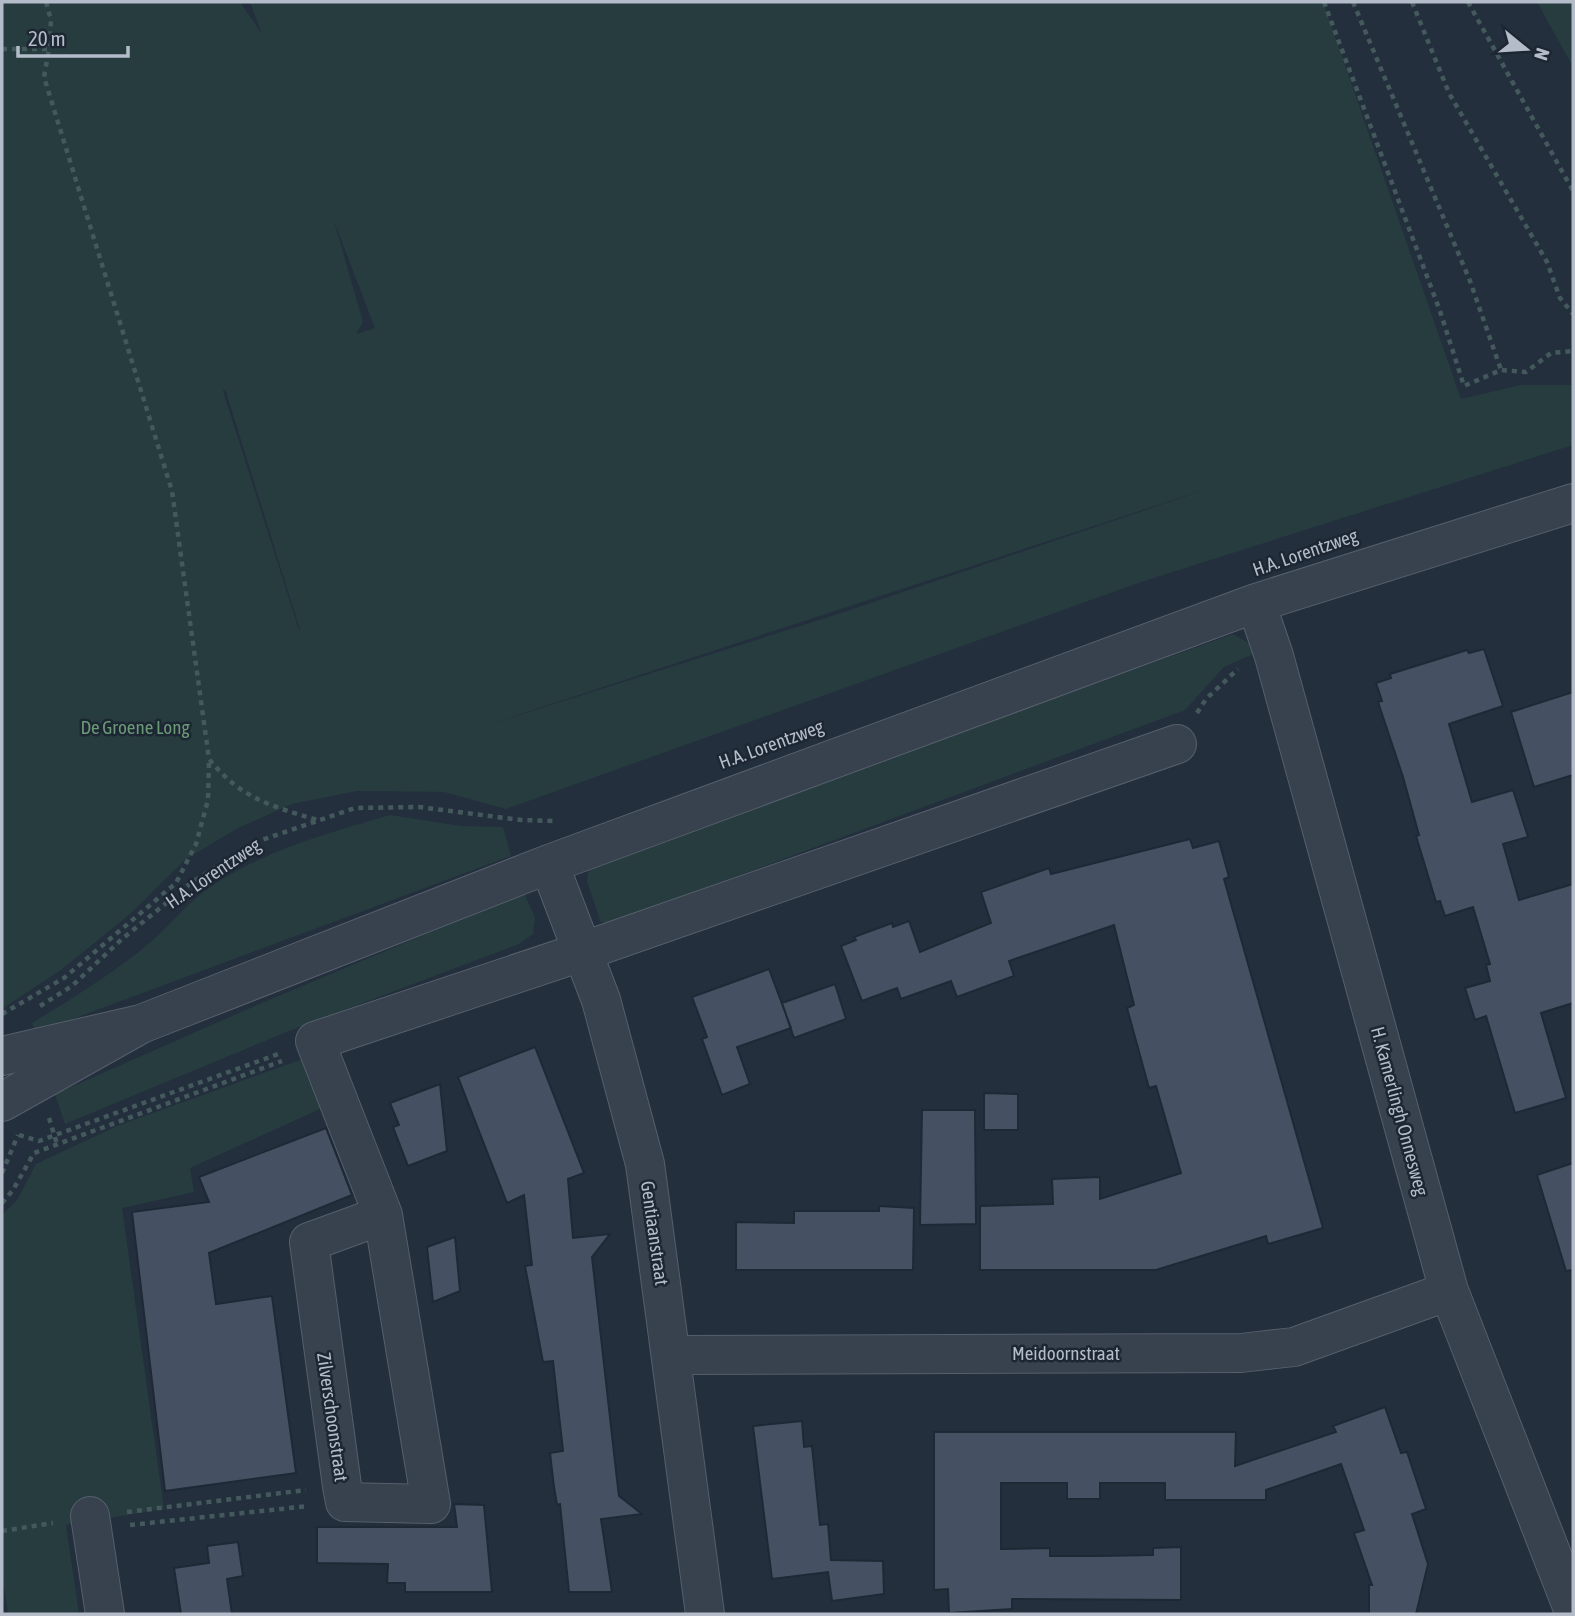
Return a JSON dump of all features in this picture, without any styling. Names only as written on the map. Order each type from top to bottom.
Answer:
[{"type":"street","name":"H.A. Lorentzweg","points":[[2,1056],[141,1024],[549,864],[1256,603],[1573,503]]},
{"type":"street","name":"H. Kamerlingh Onnesweg","points":[[1256,603],[1274,656],[1449,1291],[1573,1609]]},
{"type":"street","points":[[317,1044],[1177,744]]},
{"type":"street","name":"Gentiaanstraat","points":[[549,864],[601,1000],[645,1164],[705,1614]]},
{"type":"street","name":"H.A. Lorentzweg","points":[[10,1118],[141,1024]]},
{"type":"street","name":"Zilverschoonstraat","points":[[317,1044],[383,1215],[431,1504],[343,1494],[309,1242],[383,1215]]},
{"type":"street","name":"Meidoornstraat","points":[[672,1355],[1241,1353],[1294,1347],[1449,1291]]},
{"type":"street","points":[[92,1523],[105,1614]]},
{"type":"path","points":[[2,1014],[64,978],[176,883],[196,844],[208,800],[209,759],[172,491],[44,77],[51,20],[46,2]]},
{"type":"path","points":[[1324,2],[1440,311],[1464,386],[1501,370],[1527,372],[1551,353],[1573,351]]},
{"type":"path","points":[[1353,2],[1469,281],[1501,370]]},
{"type":"path","points":[[1412,2],[1449,93],[1547,262],[1560,298],[1573,314]]},
{"type":"path","points":[[1468,2],[1573,191]]},
{"type":"path","points":[[2,49],[48,49]]},
{"type":"path","points":[[1177,744],[1206,699],[1237,670],[1274,656]]},
{"type":"path","points":[[209,759],[229,783],[267,805],[318,820]]},
{"type":"path","name":"H.A. Lorentzweg","points":[[30,1012],[72,986],[122,939],[191,883],[256,842],[355,808],[419,807],[520,820],[557,821]]},
{"type":"path","points":[[10,1118],[39,1141],[317,1044]]},
{"type":"path","points":[[2,1203],[13,1190],[34,1153],[317,1044]]},
{"type":"path","points":[[2,1531],[343,1494]]},
{"type":"path","points":[[92,1523],[343,1494]]},
{"type":"green space","name":"De Groene Long","points":[[2,2],[240,2],[262,34],[250,2],[1323,2],[1461,399],[1521,385],[1573,385],[1573,445],[1144,581],[506,809],[444,792],[357,791],[292,804],[236,829],[186,859],[130,914],[61,970],[3,1008]],"holes":[[[334,221],[375,328],[356,334],[363,322]],[[225,389],[300,630],[299,630],[223,391]],[[1222,484],[838,614],[481,727]]]},
{"type":"green space","points":[[1537,2],[1573,2],[1573,67]]},
{"type":"green space","points":[[1233,634],[1254,646],[1256,653],[1224,667],[1185,710],[608,924],[600,921],[587,881],[589,866]]},
{"type":"green space","points":[[390,815],[461,826],[503,827],[511,856],[35,1033],[32,1023],[123,963],[152,941],[195,898],[223,879],[269,855]]},
{"type":"green space","points":[[524,893],[535,917],[533,934],[519,944],[289,1031],[65,1124],[55,1094],[257,1005]]},
{"type":"green space","points":[[311,1056],[331,1104],[190,1168],[194,1192],[122,1208],[164,1509],[66,1525],[79,1614],[8,1614],[2,1572],[2,1215],[17,1200],[36,1164],[117,1126]]},
{"type":"building","points":[[1484,649],[1503,706],[1449,724],[1472,802],[1513,790],[1528,837],[1503,844],[1519,900],[1573,884],[1573,1003],[1541,1013],[1566,1098],[1515,1113],[1486,1016],[1475,1020],[1465,988],[1490,981],[1486,965],[1490,964],[1473,907],[1445,916],[1440,901],[1436,902],[1416,836],[1419,835],[1403,777],[1378,702],[1382,701],[1376,683],[1391,678],[1390,674],[1467,650],[1469,653]]},
{"type":"building","points":[[1573,692],[1573,775],[1534,787],[1511,712]]},
{"type":"building","points":[[1190,839],[1193,848],[1219,841],[1229,877],[1224,879],[1323,1228],[1268,1244],[1266,1236],[1156,1270],[980,1270],[980,1206],[1053,1204],[1052,1179],[1100,1177],[1100,1199],[1181,1173],[1156,1086],[1149,1088],[1127,1008],[1134,1005],[1114,925],[1009,961],[1014,976],[957,997],[951,981],[901,999],[897,988],[862,1001],[841,946],[856,940],[854,937],[892,923],[893,927],[909,921],[920,952],[991,923],[981,892],[1049,868],[1051,874]]},
{"type":"building","points":[[769,969],[791,1028],[737,1047],[750,1084],[722,1095],[702,1039],[707,1037],[692,997]]},
{"type":"building","points":[[835,984],[846,1019],[794,1038],[782,1003]]},
{"type":"building","points":[[535,1047],[584,1173],[568,1179],[573,1238],[610,1234],[592,1257],[617,1480],[619,1496],[642,1514],[601,1519],[612,1592],[569,1592],[560,1504],[557,1505],[550,1453],[563,1451],[553,1361],[543,1362],[525,1266],[532,1265],[524,1195],[507,1203],[458,1077]]},
{"type":"building","points":[[440,1084],[447,1151],[408,1166],[393,1127],[399,1125],[390,1103]]},
{"type":"building","points":[[984,1093],[1018,1094],[1018,1130],[984,1130]]},
{"type":"building","points":[[922,1110],[975,1110],[976,1224],[920,1225]]},
{"type":"building","points":[[326,1128],[352,1195],[209,1253],[216,1304],[272,1296],[296,1473],[165,1491],[132,1212],[209,1202],[199,1177]]},
{"type":"building","points":[[1573,1163],[1573,1270],[1566,1271],[1537,1175]]},
{"type":"building","points":[[879,1206],[914,1208],[913,1270],[736,1270],[736,1222],[794,1223],[794,1211],[879,1211]]},
{"type":"building","points":[[455,1237],[460,1291],[433,1302],[427,1247]]},
{"type":"building","points":[[1385,1407],[1401,1453],[1407,1452],[1426,1509],[1412,1514],[1428,1564],[1416,1614],[1369,1614],[1369,1585],[1372,1585],[1354,1533],[1364,1530],[1341,1464],[1266,1490],[1266,1500],[1165,1500],[1165,1483],[1100,1483],[1100,1499],[1067,1499],[1067,1483],[1001,1483],[1001,1549],[1050,1548],[1050,1556],[1099,1556],[1153,1555],[1153,1548],[1181,1547],[1181,1600],[1012,1599],[1012,1609],[949,1613],[948,1589],[934,1590],[934,1432],[1236,1432],[1235,1466],[1336,1432],[1333,1426]]},
{"type":"building","points":[[802,1421],[804,1447],[812,1446],[820,1525],[828,1524],[831,1560],[883,1561],[884,1594],[832,1601],[828,1572],[772,1579],[753,1426]]},
{"type":"building","points":[[454,1504],[484,1505],[492,1592],[405,1592],[405,1583],[387,1583],[388,1564],[317,1563],[317,1527],[457,1527]]},
{"type":"building","points":[[238,1542],[243,1576],[227,1579],[232,1614],[181,1614],[174,1568],[209,1563],[207,1546]]}]
